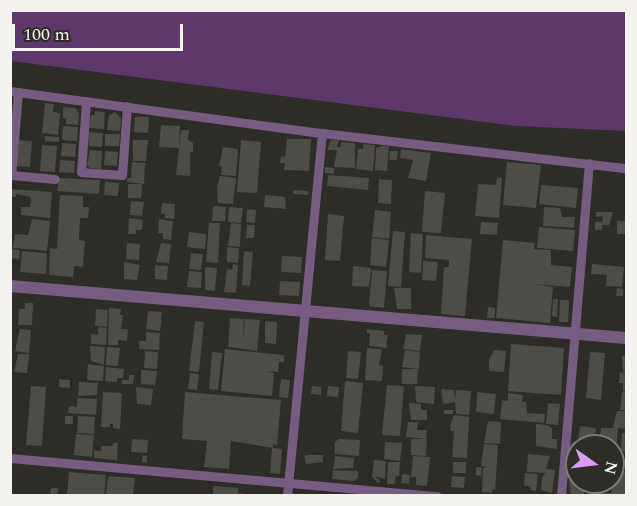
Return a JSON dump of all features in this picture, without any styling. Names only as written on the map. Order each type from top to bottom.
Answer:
[{"type":"street","points":[[55,179],[11,175],[14,92],[322,133],[627,168]]},
{"type":"street","points":[[86,101],[81,172],[122,175],[127,106]]},
{"type":"street","points":[[287,495],[303,310],[322,133]]},
{"type":"street","points":[[561,495],[589,163]]},
{"type":"street","points":[[10,286],[627,338]]},
{"type":"street","points":[[10,458],[437,495]]},
{"type":"shaded area","points":[[11,10],[626,11],[626,131],[516,126],[11,61]]},
{"type":"building","points":[[45,103],[54,104],[53,112],[60,113],[58,135],[42,133]]},
{"type":"building","points":[[63,107],[75,108],[79,113],[78,125],[66,124],[66,118],[63,118]]},
{"type":"building","points":[[95,111],[105,112],[104,129],[89,128],[91,115],[95,115]]},
{"type":"building","points":[[115,112],[121,118],[120,131],[107,130],[109,115]]},
{"type":"building","points":[[135,117],[149,117],[148,133],[134,132]]},
{"type":"building","points":[[161,125],[180,126],[179,148],[159,147]]},
{"type":"building","points":[[63,126],[78,127],[77,141],[62,140]]},
{"type":"building","points":[[181,130],[189,130],[188,140],[193,143],[193,152],[190,152],[190,176],[176,175]]},
{"type":"building","points":[[88,132],[103,133],[102,147],[89,146]]},
{"type":"building","points":[[105,134],[120,134],[119,146],[105,146]]},
{"type":"building","points":[[45,136],[59,137],[59,142],[45,141]]},
{"type":"building","points":[[287,139],[311,139],[309,171],[284,170],[285,163],[280,163],[281,156],[285,157]]},
{"type":"building","points":[[17,140],[32,141],[30,167],[14,166]]},
{"type":"building","points":[[133,140],[148,140],[146,161],[133,161]]},
{"type":"building","points":[[241,140],[261,142],[257,193],[237,192]]},
{"type":"building","points":[[331,140],[339,140],[337,147],[341,147],[341,142],[355,143],[355,168],[334,167],[337,150],[327,150]]},
{"type":"building","points":[[62,143],[76,144],[75,157],[61,156]]},
{"type":"building","points":[[363,144],[375,145],[373,171],[356,169],[358,149],[363,149]]},
{"type":"building","points":[[42,145],[57,146],[55,172],[40,171]]},
{"type":"building","points":[[389,146],[387,171],[375,170],[376,148]]},
{"type":"building","points":[[223,147],[238,149],[236,176],[221,175],[222,166],[219,166]]},
{"type":"building","points":[[401,149],[431,153],[426,181],[408,178],[413,160],[400,158]]},
{"type":"building","points":[[90,150],[102,151],[101,169],[90,168],[87,165]]},
{"type":"building","points":[[105,151],[118,152],[117,166],[104,165]]},
{"type":"building","points":[[390,151],[398,151],[397,160],[389,160]]},
{"type":"building","points":[[60,160],[75,161],[74,173],[59,172]]},
{"type":"building","points":[[132,162],[145,163],[144,184],[127,182],[127,178],[131,178]]},
{"type":"building","points":[[507,162],[541,165],[536,208],[503,205]]},
{"type":"building","points":[[325,167],[334,168],[334,174],[325,173]]},
{"type":"building","points":[[328,175],[369,178],[368,190],[327,186]]},
{"type":"building","points":[[220,176],[236,178],[233,204],[218,203],[217,187]]},
{"type":"building","points":[[497,177],[502,178],[499,218],[475,216],[478,184],[496,185]]},
{"type":"building","points":[[59,178],[100,180],[99,194],[57,191]]},
{"type":"building","points":[[379,179],[392,180],[391,204],[378,203]]},
{"type":"building","points":[[105,182],[119,183],[118,196],[104,195]]},
{"type":"building","points":[[128,184],[142,184],[141,198],[128,198]]},
{"type":"building","points":[[541,185],[578,188],[576,208],[539,204]]},
{"type":"building","points":[[10,189],[52,192],[50,218],[21,215],[21,207],[30,207],[31,197],[16,194],[16,197],[10,197]]},
{"type":"building","points":[[293,190],[308,191],[308,195],[293,194]]},
{"type":"building","points":[[425,191],[445,193],[441,233],[422,232]]},
{"type":"building","points":[[60,195],[83,196],[83,207],[89,207],[88,218],[80,218],[79,240],[85,241],[83,267],[74,266],[73,277],[49,275],[50,248],[57,249]]},
{"type":"building","points":[[265,195],[285,197],[286,209],[264,207]]},
{"type":"building","points":[[131,201],[144,202],[142,216],[130,215]]},
{"type":"building","points":[[162,203],[175,204],[174,219],[165,218],[165,214],[161,214]]},
{"type":"building","points":[[213,206],[226,207],[225,221],[212,221]]},
{"type":"building","points":[[229,207],[243,208],[241,223],[228,222]]},
{"type":"building","points":[[544,207],[560,208],[562,217],[575,217],[574,228],[543,226]]},
{"type":"building","points":[[247,209],[256,210],[255,223],[246,222]]},
{"type":"building","points":[[375,210],[391,212],[389,239],[372,237]]},
{"type":"building","points":[[596,212],[613,212],[609,225],[602,225],[602,230],[595,230],[595,222],[602,222],[603,216],[596,217]]},
{"type":"building","points":[[328,214],[344,216],[340,261],[325,260]]},
{"type":"building","points":[[129,218],[143,220],[142,230],[136,230],[136,234],[128,234]]},
{"type":"building","points":[[32,219],[50,221],[47,251],[13,248],[15,234],[28,235]]},
{"type":"building","points":[[159,219],[173,221],[171,240],[163,239],[163,233],[158,233]]},
{"type":"building","points":[[617,221],[626,221],[626,234],[617,234]]},
{"type":"building","points":[[481,222],[498,223],[497,235],[480,234]]},
{"type":"building","points":[[209,223],[220,223],[218,263],[206,262]]},
{"type":"building","points":[[231,223],[241,224],[240,247],[228,246]]},
{"type":"building","points":[[247,225],[255,225],[254,238],[246,238]]},
{"type":"building","points":[[539,227],[575,230],[573,251],[537,248]]},
{"type":"building","points":[[393,231],[405,232],[401,287],[388,286]]},
{"type":"building","points":[[189,232],[206,234],[205,249],[187,247]]},
{"type":"building","points":[[411,233],[423,234],[421,273],[409,272]]},
{"type":"building","points":[[426,235],[472,239],[465,316],[441,314],[444,267],[449,267],[449,260],[425,258]]},
{"type":"building","points":[[372,238],[389,240],[386,267],[370,265]]},
{"type":"building","points":[[503,240],[535,243],[534,249],[551,250],[551,265],[572,267],[570,287],[533,284],[553,287],[550,323],[496,318]]},
{"type":"building","points":[[127,243],[140,244],[139,260],[126,259]]},
{"type":"building","points":[[161,243],[171,244],[169,263],[156,262]]},
{"type":"building","points":[[227,247],[239,248],[238,263],[227,262]]},
{"type":"building","points":[[10,249],[20,250],[19,259],[10,258]]},
{"type":"building","points":[[22,251],[47,253],[46,274],[20,272]]},
{"type":"building","points":[[244,251],[253,252],[250,286],[242,285]]},
{"type":"building","points":[[191,253],[203,254],[201,270],[189,269]]},
{"type":"building","points":[[282,256],[302,257],[301,273],[281,272]]},
{"type":"building","points":[[423,261],[438,262],[436,281],[422,280]]},
{"type":"building","points":[[124,262],[140,265],[137,280],[124,279]]},
{"type":"building","points":[[233,264],[238,265],[236,293],[224,292],[227,269],[232,270]]},
{"type":"building","points":[[592,264],[624,267],[622,287],[606,286],[607,275],[591,274]]},
{"type":"building","points":[[155,265],[168,266],[167,280],[155,279]]},
{"type":"building","points":[[353,266],[371,268],[369,287],[352,286]]},
{"type":"building","points":[[205,267],[217,268],[215,291],[205,290]]},
{"type":"building","points":[[372,270],[387,271],[384,308],[369,306]]},
{"type":"building","points":[[189,271],[202,272],[201,288],[187,287]]},
{"type":"building","points":[[280,281],[300,282],[299,296],[279,295]]},
{"type":"building","points":[[394,288],[411,288],[411,309],[397,309]]},
{"type":"building","points":[[617,288],[623,289],[623,296],[616,296]]},
{"type":"building","points":[[553,299],[558,299],[557,317],[552,316]]},
{"type":"building","points":[[560,300],[569,300],[568,322],[559,322]]},
{"type":"building","points":[[25,303],[33,303],[32,325],[18,325],[19,309],[25,309]]},
{"type":"building","points":[[488,307],[495,308],[495,318],[487,318]]},
{"type":"building","points":[[109,308],[121,309],[120,315],[123,315],[121,329],[128,329],[127,341],[118,340],[118,345],[108,345]]},
{"type":"building","points":[[96,309],[108,310],[107,327],[95,326]]},
{"type":"building","points":[[148,311],[162,312],[160,331],[146,329]]},
{"type":"building","points":[[230,318],[244,319],[243,340],[245,319],[260,320],[257,351],[228,347]]},
{"type":"building","points":[[195,321],[204,322],[199,372],[189,371]]},
{"type":"building","points":[[265,321],[277,322],[276,344],[265,343]]},
{"type":"building","points":[[98,327],[107,328],[106,345],[91,344],[91,334],[98,335]]},
{"type":"building","points":[[20,329],[31,330],[29,353],[15,351]]},
{"type":"building","points":[[367,329],[384,331],[384,335],[388,335],[386,348],[369,346],[370,333],[367,333]]},
{"type":"building","points":[[146,332],[160,333],[159,350],[139,349],[139,341],[146,341]]},
{"type":"building","points":[[406,334],[422,335],[420,351],[403,349]]},
{"type":"building","points":[[511,344],[564,348],[561,395],[508,391]]},
{"type":"building","points":[[90,346],[105,347],[104,365],[91,361]]},
{"type":"building","points":[[107,347],[120,348],[118,366],[106,365]]},
{"type":"building","points":[[367,348],[382,349],[379,365],[383,366],[382,381],[365,380]]},
{"type":"building","points":[[225,349],[284,355],[284,362],[279,362],[278,372],[265,371],[274,373],[272,396],[221,391]]},
{"type":"building","points":[[405,350],[420,352],[419,369],[402,367]]},
{"type":"building","points":[[494,350],[506,351],[504,372],[489,371],[489,360]]},
{"type":"building","points":[[145,351],[158,352],[157,369],[144,368]]},
{"type":"building","points":[[348,351],[361,352],[358,379],[346,378]]},
{"type":"building","points":[[212,352],[222,353],[218,390],[209,389]]},
{"type":"building","points":[[590,352],[605,353],[601,400],[586,398]]},
{"type":"building","points":[[18,354],[29,354],[27,373],[14,372]]},
{"type":"building","points":[[622,356],[626,356],[626,372],[623,372]]},
{"type":"building","points":[[88,364],[104,366],[103,381],[87,380]]},
{"type":"building","points":[[106,367],[124,369],[123,378],[117,378],[117,382],[105,381]]},
{"type":"building","points":[[402,369],[418,369],[417,384],[402,384]]},
{"type":"building","points":[[141,370],[157,371],[155,385],[141,384]]},
{"type":"building","points":[[620,372],[626,373],[626,391],[623,391],[623,383],[619,383]]},
{"type":"building","points":[[190,373],[199,374],[197,390],[188,389]]},
{"type":"building","points":[[129,375],[134,375],[133,384],[122,384],[122,380],[129,380]]},
{"type":"building","points":[[59,379],[70,380],[70,388],[59,387]]},
{"type":"building","points":[[281,379],[290,380],[288,398],[279,397]]},
{"type":"building","points":[[345,381],[363,383],[358,433],[341,431]]},
{"type":"building","points":[[79,382],[98,383],[97,395],[78,396]]},
{"type":"building","points":[[387,385],[404,386],[400,436],[382,435]]},
{"type":"building","points":[[31,386],[46,387],[42,446],[26,445]]},
{"type":"building","points":[[312,386],[321,387],[321,395],[311,394]]},
{"type":"building","points":[[328,386],[339,387],[338,397],[327,396]]},
{"type":"building","points":[[415,386],[435,387],[434,404],[416,402]]},
{"type":"building","points":[[136,387],[153,389],[151,405],[137,404]]},
{"type":"building","points":[[441,389],[454,390],[455,399],[456,390],[471,391],[469,415],[456,414],[455,402],[443,404]]},
{"type":"building","points":[[103,392],[122,393],[120,429],[113,428],[113,424],[110,424],[110,427],[101,427]]},
{"type":"building","points":[[185,392],[281,400],[277,445],[273,444],[273,448],[231,441],[229,469],[204,467],[207,441],[182,439]]},
{"type":"building","points":[[477,392],[496,394],[494,414],[476,412]]},
{"type":"building","points":[[622,392],[626,392],[626,410],[620,410]]},
{"type":"building","points":[[508,393],[523,395],[522,402],[526,402],[527,413],[545,414],[544,423],[500,419],[502,400],[508,401]]},
{"type":"building","points":[[77,398],[97,399],[96,415],[68,413],[69,406],[77,407]]},
{"type":"building","points":[[409,403],[421,404],[421,410],[427,410],[427,420],[411,420]]},
{"type":"building","points":[[548,403],[560,404],[558,425],[546,424]]},
{"type":"building","points":[[444,410],[453,410],[453,414],[444,414]]},
{"type":"building","points":[[617,411],[626,411],[626,429],[618,428],[618,434],[600,434],[601,428],[613,428]]},
{"type":"building","points":[[454,415],[469,417],[467,458],[452,457],[454,431],[451,431],[450,426]]},
{"type":"building","points":[[65,416],[73,416],[73,424],[65,424]]},
{"type":"building","points":[[78,416],[95,417],[94,434],[77,433]]},
{"type":"building","points":[[488,421],[501,422],[500,444],[484,443]]},
{"type":"building","points":[[408,422],[418,422],[417,430],[427,430],[426,439],[406,437]]},
{"type":"building","points":[[536,424],[552,428],[552,439],[557,439],[557,449],[536,446]]},
{"type":"building","points":[[580,426],[596,428],[595,434],[579,434]]},
{"type":"building","points":[[76,434],[94,435],[92,457],[74,455]]},
{"type":"building","points":[[132,439],[148,440],[147,453],[131,452]]},
{"type":"building","points":[[339,439],[360,440],[359,456],[335,454],[335,442]]},
{"type":"building","points":[[411,439],[427,439],[426,456],[411,455]]},
{"type":"building","points":[[385,442],[402,443],[400,461],[384,459]]},
{"type":"building","points":[[113,443],[118,443],[117,460],[94,458],[94,450],[101,451],[101,446],[113,446]]},
{"type":"building","points":[[484,444],[498,445],[495,490],[492,489],[492,493],[482,492],[483,468],[487,467],[481,466]]},
{"type":"building","points":[[272,448],[282,449],[280,474],[270,473]]},
{"type":"building","points":[[528,454],[550,456],[546,469],[555,470],[552,493],[541,490],[542,477],[546,473],[527,472]]},
{"type":"building","points":[[143,455],[147,456],[147,463],[142,462]]},
{"type":"building","points":[[323,455],[323,462],[306,464],[304,456]]},
{"type":"building","points":[[335,456],[354,458],[353,468],[333,469]]},
{"type":"building","points":[[413,456],[430,457],[427,486],[416,485],[416,477],[411,477]]},
{"type":"building","points":[[374,460],[386,461],[385,479],[375,476],[380,481],[378,483],[372,477]]},
{"type":"building","points":[[388,462],[400,462],[399,476],[396,476],[394,484],[387,484]]},
{"type":"building","points":[[453,462],[466,462],[466,473],[453,473]]},
{"type":"building","points":[[476,467],[482,467],[481,476],[476,475]]},
{"type":"building","points":[[333,470],[358,471],[358,478],[354,481],[332,479]]},
{"type":"building","points":[[69,472],[106,475],[104,495],[67,495]]},
{"type":"building","points":[[626,472],[626,495],[587,495],[625,494]]},
{"type":"building","points":[[525,473],[538,474],[536,491],[530,490],[530,486],[524,486]]},
{"type":"building","points":[[402,474],[410,475],[409,484],[401,483]]},
{"type":"building","points":[[108,476],[135,478],[133,495],[106,495]]},
{"type":"building","points":[[452,476],[465,477],[464,488],[451,487]]},
{"type":"building","points":[[213,486],[239,488],[238,493],[252,495],[213,495]]},
{"type":"building","points":[[51,488],[58,488],[57,495],[50,495]]}]
